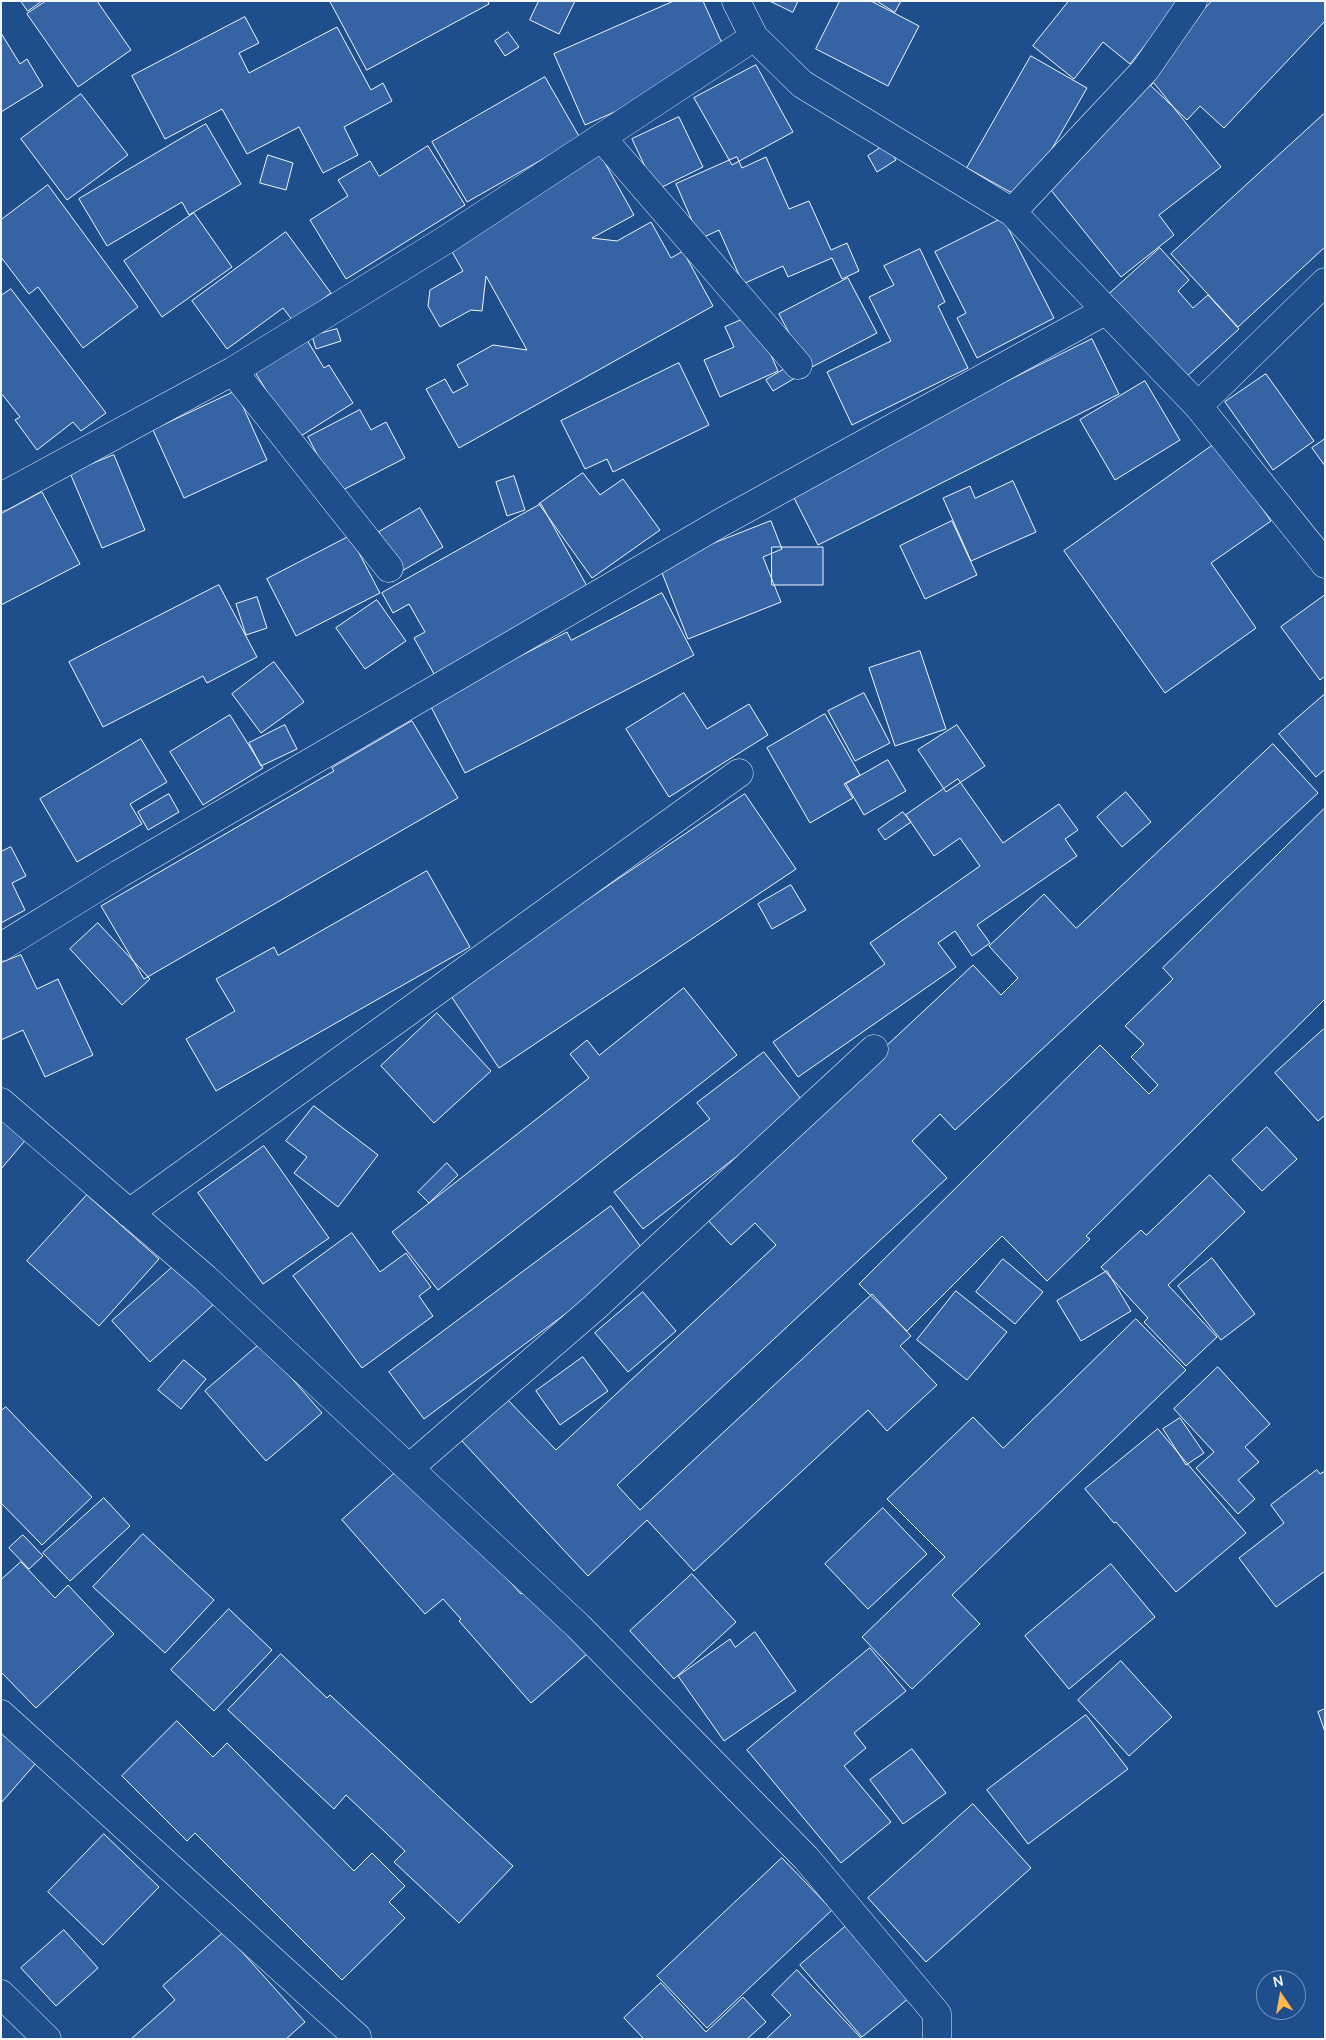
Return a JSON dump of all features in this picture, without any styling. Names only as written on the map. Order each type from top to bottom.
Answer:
[{"type":"street","points":[[736,1],[754,38],[802,84],[1012,212],[1198,406],[1324,562]]},
{"type":"street","points":[[1012,212],[1145,70],[1193,1]]},
{"type":"street","points":[[1,497],[233,371],[447,239],[754,38]]},
{"type":"street","points":[[602,138],[798,365]]},
{"type":"street","points":[[1198,406],[1325,282]]},
{"type":"street","points":[[1,947],[119,874],[713,526],[1105,311]]},
{"type":"street","points":[[233,371],[389,568]]},
{"type":"street","points":[[130,1213],[739,773]]},
{"type":"street","points":[[409,1468],[595,1307],[874,1049]]},
{"type":"street","points":[[1,1102],[205,1278],[578,1626],[806,1858],[937,2014],[937,2039]]},
{"type":"street","points":[[1,1714],[357,2037]]},
{"type":"street","points":[[1,1994],[47,2039]]},
{"type":"building","points":[[21,1],[42,1],[28,11]]},
{"type":"building","points":[[46,1],[97,1],[131,50],[78,87],[27,14]]},
{"type":"building","points":[[330,1],[488,1],[489,4],[367,70]]},
{"type":"building","points":[[539,1],[575,1],[559,34],[530,20]]},
{"type":"building","points":[[674,1],[703,1],[730,61],[585,125],[554,54]]},
{"type":"building","points":[[770,1],[798,1],[793,12]]},
{"type":"building","points":[[840,1],[871,1],[919,26],[888,86],[816,49]]},
{"type":"building","points":[[877,1],[901,1],[895,12]]},
{"type":"building","points":[[1069,1],[1176,1],[1174,5],[1176,7],[1130,64],[1103,42],[1074,79],[1033,46]]},
{"type":"building","points":[[1212,1],[1325,1],[1325,21],[1224,128],[1200,106],[1187,120],[1148,83],[1156,61]]},
{"type":"building","points":[[245,17],[259,43],[239,53],[249,73],[337,27],[371,90],[383,83],[392,101],[344,127],[358,155],[323,173],[299,127],[247,154],[222,109],[165,139],[132,76]]},
{"type":"building","points":[[508,32],[519,47],[505,56],[495,41]]},
{"type":"building","points":[[1,33],[20,64],[27,59],[43,86],[1,112]]},
{"type":"building","points":[[1031,56],[1087,88],[1023,199],[967,168]]},
{"type":"building","points":[[756,65],[793,132],[732,165],[694,98]]},
{"type":"building","points":[[545,77],[580,138],[467,202],[432,142]]},
{"type":"building","points":[[1154,83],[1221,167],[1159,215],[1174,235],[1121,277],[1038,174]]},
{"type":"building","points":[[81,94],[128,155],[67,200],[21,139]]},
{"type":"building","points":[[1325,113],[1325,247],[1238,327],[1171,254]]},
{"type":"building","points":[[679,117],[703,167],[656,190],[632,139]]},
{"type":"building","points":[[206,124],[241,184],[189,215],[182,202],[107,246],[79,199]]},
{"type":"building","points":[[886,144],[896,160],[877,172],[868,156]]},
{"type":"building","points":[[428,146],[465,205],[346,279],[310,220],[348,196],[338,180],[370,161],[379,176]]},
{"type":"building","points":[[600,154],[634,215],[592,238],[617,241],[651,222],[671,258],[683,251],[713,306],[459,448],[426,389],[445,379],[453,393],[468,385],[457,365],[493,345],[527,350],[486,276],[482,311],[471,310],[440,327],[428,306],[430,290],[463,271],[446,241]]},
{"type":"building","points":[[268,155],[293,163],[286,190],[260,183]]},
{"type":"building","points":[[737,157],[742,168],[766,157],[789,209],[809,201],[831,250],[847,243],[859,271],[842,279],[832,258],[788,277],[783,266],[743,284],[719,230],[700,239],[676,184]]},
{"type":"building","points":[[48,185],[138,307],[83,348],[38,287],[29,294],[1,257],[1,220]]},
{"type":"building","points":[[194,213],[232,267],[162,317],[124,261]]},
{"type":"building","points":[[1003,218],[1054,318],[977,358],[957,318],[966,313],[935,252]]},
{"type":"building","points":[[286,232],[331,293],[293,321],[283,308],[227,349],[192,301]]},
{"type":"building","points":[[1160,248],[1189,280],[1178,291],[1193,308],[1208,295],[1239,329],[1184,379],[1108,295]]},
{"type":"building","points":[[920,249],[945,302],[938,306],[968,368],[852,425],[827,372],[891,341],[869,297],[894,285],[884,266]]},
{"type":"building","points":[[848,278],[877,333],[808,369],[779,314]]},
{"type":"building","points":[[11,289],[106,413],[81,431],[73,422],[37,450],[15,420],[20,417],[1,393],[1,296]]},
{"type":"building","points":[[753,315],[778,371],[720,397],[704,360],[734,347],[725,327]]},
{"type":"building","points":[[337,329],[341,341],[316,349],[312,336]]},
{"type":"building","points":[[1092,339],[1119,394],[818,545],[790,490]]},
{"type":"building","points":[[307,340],[324,368],[329,365],[353,403],[296,439],[255,372]]},
{"type":"building","points":[[679,363],[709,425],[613,472],[607,459],[585,469],[561,421]]},
{"type":"building","points":[[788,367],[795,378],[773,391],[766,380]]},
{"type":"building","points":[[1266,374],[1314,441],[1273,470],[1225,402]]},
{"type":"building","points":[[1145,381],[1180,440],[1115,480],[1080,420]]},
{"type":"building","points":[[236,391],[267,460],[184,498],[153,430]]},
{"type":"building","points":[[360,410],[371,430],[386,422],[405,458],[337,493],[308,437]]},
{"type":"building","points":[[1325,439],[1325,466],[1312,448]]},
{"type":"building","points":[[1216,443],[1271,521],[1211,563],[1256,628],[1165,693],[1064,551]]},
{"type":"building","points":[[114,455],[145,530],[102,548],[70,473]]},
{"type":"building","points":[[583,473],[600,495],[623,479],[660,530],[592,578],[539,504]]},
{"type":"building","points":[[514,476],[525,510],[507,516],[496,482]]},
{"type":"building","points":[[1013,481],[1036,532],[971,561],[943,498],[970,486],[975,498]]},
{"type":"building","points":[[42,492],[80,564],[1,605],[1,514]]},
{"type":"building","points":[[541,504],[588,588],[434,674],[414,638],[425,632],[409,604],[393,613],[382,593]]},
{"type":"building","points":[[420,508],[443,547],[402,571],[379,532]]},
{"type":"building","points":[[771,521],[782,549],[763,557],[781,602],[688,639],[659,565]]},
{"type":"building","points":[[952,521],[977,575],[925,599],[900,546]]},
{"type":"building","points":[[350,536],[380,593],[296,636],[267,579]]},
{"type":"building","points":[[772,547],[823,547],[823,585],[772,585]]},
{"type":"building","points":[[219,585],[257,657],[207,683],[203,676],[103,727],[69,662]]},
{"type":"building","points":[[662,593],[694,655],[465,773],[429,703],[567,632],[571,640]]},
{"type":"building","points":[[1325,595],[1325,676],[1320,680],[1281,627]]},
{"type":"building","points":[[257,597],[267,628],[246,635],[236,604]]},
{"type":"building","points":[[377,600],[406,641],[365,669],[336,628]]},
{"type":"building","points":[[920,651],[946,729],[895,746],[869,668]]},
{"type":"building","points":[[274,662],[304,702],[261,733],[232,694]]},
{"type":"building","points":[[684,693],[707,729],[749,704],[768,735],[669,797],[626,729]]},
{"type":"building","points":[[864,693],[890,743],[855,761],[828,711]]},
{"type":"building","points":[[1325,694],[1325,769],[1316,777],[1279,734]]},
{"type":"building","points":[[825,714],[860,775],[844,784],[853,798],[810,823],[767,748]]},
{"type":"building","points":[[230,715],[263,768],[203,805],[170,752]]},
{"type":"building","points":[[412,721],[458,798],[144,979],[101,906],[334,771],[332,768]]},
{"type":"building","points":[[285,725],[297,749],[261,766],[249,743]]},
{"type":"building","points":[[957,725],[985,766],[946,792],[918,750]]},
{"type":"building","points":[[141,739],[167,782],[130,804],[142,824],[77,862],[40,799]]},
{"type":"building","points":[[1273,744],[1318,793],[955,1130],[940,1114],[912,1141],[947,1178],[617,1485],[640,1510],[872,1294],[911,1336],[900,1346],[937,1385],[887,1431],[868,1410],[694,1571],[647,1520],[588,1576],[461,1440],[506,1398],[556,1450],[776,1245],[755,1223],[731,1245],[704,1216],[973,965],[1001,995],[1018,978],[989,946],[1044,894],[1076,928]]},
{"type":"building","points":[[888,760],[906,791],[864,815],[846,784]]},
{"type":"building","points":[[958,779],[1003,843],[1059,804],[1078,830],[1065,839],[1077,856],[977,925],[990,943],[972,956],[955,931],[938,943],[956,967],[798,1077],[773,1042],[885,964],[870,943],[980,866],[960,838],[934,856],[906,815]]},
{"type":"building","points":[[1126,792],[1151,822],[1122,847],[1097,817]]},
{"type":"building","points":[[169,794],[179,812],[148,830],[138,812]]},
{"type":"building","points":[[745,794],[796,869],[499,1068],[449,993]]},
{"type":"building","points":[[1325,808],[1325,999],[1086,1236],[1090,1239],[1047,1281],[1002,1236],[907,1331],[859,1284],[1100,1045],[1149,1094],[1158,1085],[1131,1057],[1144,1044],[1125,1026],[1173,979],[1163,968]]},
{"type":"building","points":[[903,812],[911,822],[885,840],[878,830]]},
{"type":"building","points":[[11,847],[26,876],[12,883],[25,910],[1,923],[1,852]]},
{"type":"building","points":[[427,871],[470,947],[216,1091],[186,1039],[235,1011],[216,979],[274,947],[278,955]]},
{"type":"building","points":[[791,885],[806,910],[772,929],[758,904]]},
{"type":"building","points":[[98,923],[150,979],[122,1005],[70,949]]},
{"type":"building","points":[[21,955],[37,989],[58,979],[93,1055],[45,1077],[23,1030],[1,1040],[1,963]]},
{"type":"building","points":[[684,988],[737,1055],[438,1290],[392,1232],[589,1078],[570,1054],[587,1040],[599,1055]]},
{"type":"building","points":[[437,1013],[491,1071],[434,1123],[381,1066]]},
{"type":"building","points":[[1325,1028],[1325,1115],[1318,1121],[1275,1073]]},
{"type":"building","points":[[764,1052],[805,1104],[643,1229],[614,1192],[710,1119],[697,1103]]},
{"type":"building","points":[[314,1106],[378,1155],[338,1207],[294,1173],[307,1157],[286,1141]]},
{"type":"building","points":[[1,1114],[28,1137],[1,1169]]},
{"type":"building","points":[[1267,1127],[1297,1159],[1262,1191],[1232,1160]]},
{"type":"building","points":[[264,1146],[329,1238],[263,1284],[198,1193]]},
{"type":"building","points":[[447,1163],[458,1175],[429,1203],[418,1192]]},
{"type":"building","points":[[1210,1175],[1245,1212],[1168,1285],[1217,1337],[1186,1366],[1144,1322],[1148,1318],[1101,1267],[1141,1230],[1146,1235]]},
{"type":"building","points":[[87,1195],[159,1259],[99,1326],[27,1261]]},
{"type":"building","points":[[611,1206],[646,1254],[424,1419],[389,1372]]},
{"type":"building","points":[[352,1233],[380,1272],[406,1253],[431,1287],[419,1296],[433,1316],[362,1368],[293,1276]]},
{"type":"building","points":[[1212,1258],[1255,1314],[1221,1340],[1178,1286]]},
{"type":"building","points":[[1003,1259],[1043,1292],[1015,1324],[976,1292]]},
{"type":"building","points":[[176,1264],[214,1304],[150,1362],[112,1321]]},
{"type":"building","points":[[1107,1271],[1131,1311],[1081,1341],[1057,1301]]},
{"type":"building","points":[[956,1291],[1007,1332],[967,1380],[917,1340]]},
{"type":"building","points":[[643,1292],[676,1331],[628,1372],[595,1333]]},
{"type":"building","points":[[1136,1319],[1186,1370],[952,1595],[980,1624],[912,1689],[862,1637],[945,1557],[887,1499],[973,1417],[1003,1448]]},
{"type":"building","points":[[261,1343],[322,1413],[266,1461],[205,1391]]},
{"type":"building","points":[[583,1357],[608,1391],[560,1425],[536,1391]]},
{"type":"building","points":[[184,1360],[206,1379],[181,1409],[158,1390]]},
{"type":"building","points":[[1218,1367],[1270,1424],[1245,1447],[1259,1462],[1238,1480],[1255,1499],[1238,1514],[1196,1468],[1214,1452],[1174,1409]]},
{"type":"building","points":[[6,1407],[92,1497],[42,1545],[1,1503],[1,1411]]},
{"type":"building","points":[[1180,1418],[1204,1453],[1186,1465],[1163,1429]]},
{"type":"building","points":[[1158,1429],[1246,1533],[1176,1592],[1085,1489]]},
{"type":"building","points":[[405,1464],[521,1594],[529,1588],[587,1654],[531,1703],[459,1621],[461,1619],[443,1599],[425,1614],[342,1520]]},
{"type":"building","points":[[1317,1470],[1320,1474],[1325,1471],[1325,1571],[1276,1607],[1239,1558],[1284,1523],[1271,1505]]},
{"type":"building","points":[[104,1498],[130,1526],[70,1581],[43,1553]]},
{"type":"building","points":[[883,1508],[927,1554],[868,1609],[825,1564]]},
{"type":"building","points":[[143,1534],[214,1600],[165,1653],[93,1587]]},
{"type":"building","points":[[23,1535],[43,1556],[29,1569],[9,1548]]},
{"type":"building","points":[[21,1562],[55,1598],[68,1585],[114,1634],[36,1708],[1,1672],[1,1580]]},
{"type":"building","points":[[1111,1564],[1155,1617],[1069,1689],[1025,1636]]},
{"type":"building","points":[[692,1574],[736,1622],[674,1679],[630,1631]]},
{"type":"building","points":[[229,1609],[272,1650],[214,1711],[171,1670]]},
{"type":"building","points":[[755,1632],[796,1691],[724,1741],[678,1676],[730,1639],[735,1647]]},
{"type":"building","points":[[870,1648],[906,1691],[854,1733],[866,1748],[844,1766],[891,1822],[841,1863],[747,1750]]},
{"type":"building","points":[[281,1654],[327,1698],[330,1695],[513,1866],[459,1923],[394,1862],[405,1851],[346,1795],[334,1809],[228,1710]]},
{"type":"building","points":[[1121,1661],[1172,1717],[1129,1756],[1078,1700]]},
{"type":"building","points":[[1325,1709],[1325,1732],[1318,1712]]},
{"type":"building","points":[[1086,1715],[1128,1769],[1028,1844],[987,1790]]},
{"type":"building","points":[[177,1721],[213,1757],[227,1743],[354,1871],[372,1853],[405,1886],[389,1902],[405,1918],[342,1980],[195,1833],[187,1841],[122,1776]]},
{"type":"building","points":[[1,1733],[36,1763],[1,1803]]},
{"type":"building","points":[[912,1749],[946,1793],[903,1824],[870,1780]]},
{"type":"building","points":[[973,1804],[1031,1868],[926,1962],[868,1898]]},
{"type":"building","points":[[104,1834],[159,1887],[103,1945],[48,1892]]},
{"type":"building","points":[[782,1858],[832,1910],[707,2028],[657,1976]]},
{"type":"building","points":[[846,1926],[909,1998],[862,2037],[800,1965]]},
{"type":"building","points":[[64,1930],[98,1968],[56,2006],[21,1968]]},
{"type":"building","points":[[224,1932],[305,2022],[286,2039],[131,2039],[175,2000],[163,1986]]},
{"type":"building","points":[[797,1970],[862,2039],[766,2039],[791,2015],[772,1995]]},
{"type":"building","points":[[661,1983],[706,2032],[743,1997],[766,2022],[747,2039],[644,2039],[624,2018]]}]
